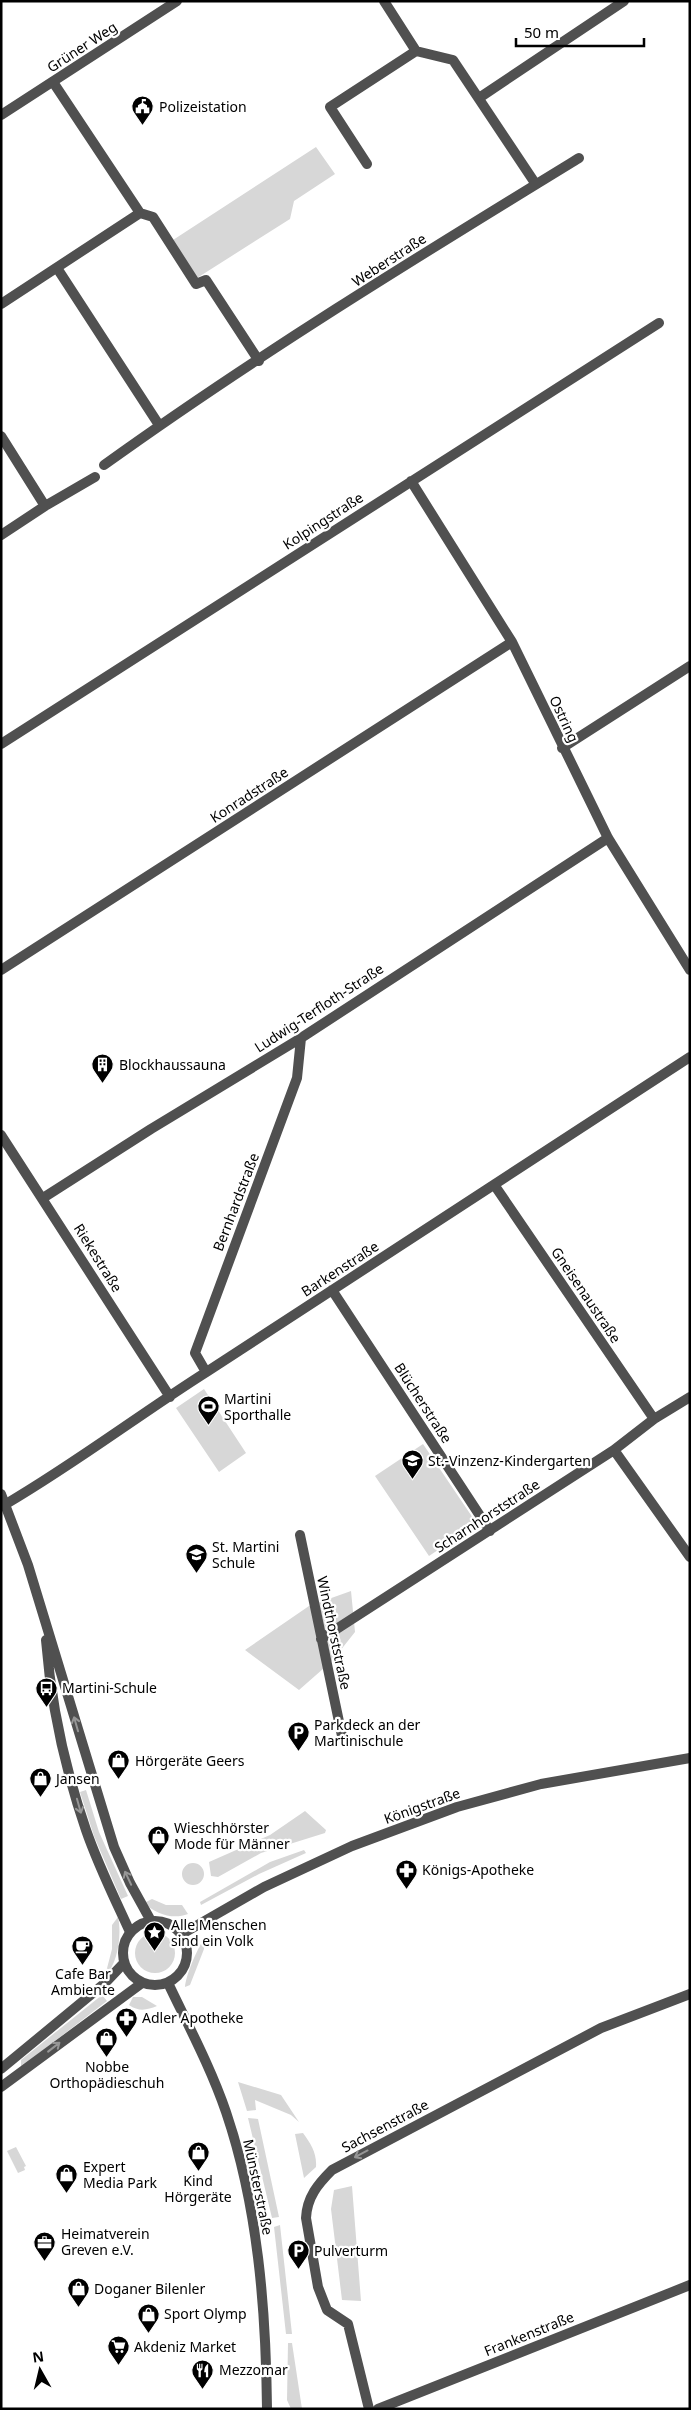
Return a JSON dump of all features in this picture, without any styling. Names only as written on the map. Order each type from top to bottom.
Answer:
[{"type":"street","name":"Grüner Weg","points":[[1,115],[177,1]]},
{"type":"street","points":[[384,1],[416,51],[453,60],[535,183]]},
{"type":"street","points":[[479,98],[624,1]]},
{"type":"street","points":[[367,164],[330,106],[416,51]]},
{"type":"street","points":[[53,82],[140,214]]},
{"type":"street","name":"Weberstraße","points":[[104,465],[159,426],[259,361],[535,183],[579,158]]},
{"type":"street","points":[[1,304],[140,214],[153,216],[196,284],[206,280],[259,361]]},
{"type":"street","points":[[58,268],[159,426]]},
{"type":"street","name":"Kolpingstraße","points":[[1,744],[659,323]]},
{"type":"street","points":[[1,436],[45,506]]},
{"type":"street","points":[[1,535],[45,506],[95,477]]},
{"type":"street","name":"Ostring","points":[[412,481],[512,642],[562,748],[608,838],[690,970]]},
{"type":"street","name":"Konradstraße","points":[[1,970],[512,642]]},
{"type":"street","points":[[562,748],[690,666]]},
{"type":"street","name":"Ludwig-Terfloth-Straße","points":[[43,1198],[151,1129],[301,1038],[608,838]]},
{"type":"street","name":"Bernhardstraße","points":[[206,1372],[195,1353],[297,1078],[301,1038]]},
{"type":"street","name":"Barkenstraße","points":[[6,1504],[54,1475],[206,1372],[495,1186],[690,1057]]},
{"type":"street","name":"Riekestraße","points":[[1,1135],[170,1397]]},
{"type":"street","name":"Gneisenaustraße","points":[[495,1186],[654,1419]]},
{"type":"street","name":"Blücherstraße","points":[[332,1290],[490,1531]]},
{"type":"street","name":"Scharnhorststraße","points":[[321,1640],[614,1450],[654,1419],[690,1396]]},
{"type":"street","points":[[614,1450],[690,1557]]},
{"type":"street","points":[[1,1494],[28,1565],[45,1625],[66,1686],[91,1779],[114,1848],[130,1883],[151,1920]]},
{"type":"street","name":"Windthorststraße","points":[[300,1535],[342,1736]]},
{"type":"street","points":[[45,1625],[48,1672],[66,1759],[86,1829],[130,1932]]},
{"type":"street","name":"Königstraße","points":[[182,1934],[264,1887],[352,1846],[457,1807],[541,1784],[690,1758]]},
{"type":"street","points":[[151,1920],[163,1921],[173,1926],[182,1934],[186,1942],[187,1962],[176,1978],[168,1983],[155,1986],[142,1983],[133,1977],[124,1963],[123,1950],[130,1932],[139,1924],[151,1920]]},
{"type":"street","points":[[1,2069],[91,1995],[124,1963]]},
{"type":"street","points":[[1,2087],[142,1983]]},
{"type":"street","name":"Münsterstraße","points":[[168,1983],[225,2111],[244,2177],[257,2249],[267,2368],[267,2409]]},
{"type":"street","name":"Sachsenstraße","points":[[369,2409],[348,2324],[327,2310],[318,2287],[306,2218],[307,2206],[316,2185],[332,2170],[601,2028],[690,1994]]},
{"type":"street","name":"Frankenstraße","points":[[378,2409],[690,2285]]},
{"type":"shaded area","points":[[316,147],[335,174],[294,201],[290,219],[197,278],[173,240]]},
{"type":"shaded area","name":"Martini Sporthalle","points":[[204,1389],[246,1453],[219,1472],[176,1408]]},
{"type":"shaded area","points":[[423,1444],[477,1524],[429,1556],[375,1476]]},
{"type":"shaded area","points":[[351,1591],[355,1632],[332,1661],[299,1690],[245,1650],[309,1606]]},
{"type":"shaded area","points":[[86,1790],[99,1832],[128,1896],[121,1899],[94,1836],[80,1792]]},
{"type":"shaded area","points":[[305,1811],[326,1830],[325,1833],[261,1853],[218,1877],[211,1876],[209,1862],[270,1835]]},
{"type":"shaded area","points":[[304,1850],[306,1853],[259,1874],[201,1905],[200,1902],[270,1862]]},
{"type":"shaded area","points":[[193,1863],[201,1866],[204,1874],[201,1882],[193,1885],[185,1882],[182,1874],[185,1866]]},
{"type":"shaded area","points":[[152,1899],[166,1905],[182,1905],[188,1914],[171,1916],[159,1913],[144,1903]]},
{"type":"shaded area","points":[[118,1917],[118,1948],[113,1964],[105,1976],[112,1949],[112,1925]]},
{"type":"shaded area","points":[[159,1933],[166,1936],[172,1942],[175,1953],[174,1961],[166,1970],[159,1973],[151,1973],[144,1970],[136,1961],[135,1949],[138,1942],[147,1934]]},
{"type":"shaded area","points":[[204,1939],[204,1949],[190,1985],[185,1987],[192,1962]]},
{"type":"shaded area","points":[[102,1995],[107,2001],[21,2067],[21,2060]]},
{"type":"shaded area","points":[[133,1997],[142,1997],[157,2006],[136,2009],[129,2005]]},
{"type":"shaded area","points":[[238,2082],[281,2095],[299,2122],[291,2115],[255,2100],[256,2110],[247,2111]]},
{"type":"shaded area","points":[[248,2118],[258,2119],[279,2217],[272,2218]]},
{"type":"shaded area","points":[[303,2133],[316,2157],[316,2167],[304,2178],[295,2134]]},
{"type":"shaded area","points":[[16,2147],[26,2166],[24,2167],[25,2170],[18,2173],[7,2151]]},
{"type":"shaded area","points":[[352,2186],[361,2301],[342,2300],[331,2209],[334,2190]]},
{"type":"shaded area","points":[[280,2225],[292,2334],[286,2334],[274,2227]]},
{"type":"shaded area","points":[[288,2343],[292,2343],[302,2409],[291,2409],[287,2400]]},
{"type":"place","name":"Polizeistation","points":[[143,126]]},
{"type":"place","name":"Blockhaussauna","points":[[103,1084]]},
{"type":"place","name":"Martini Sporthalle","points":[[208,1426]]},
{"type":"place","name":"St.-Vinzenz-Kindergarten","points":[[412,1480]]},
{"type":"place","name":"St. Martini Schule","points":[[196,1574]]},
{"type":"place","name":"Martini-Schule","points":[[46,1707]]},
{"type":"place","name":"Parkdeck an der Martinischule","points":[[298,1752]]},
{"type":"place","name":"Hörgeräte Geers","points":[[119,1780]]},
{"type":"place","name":"Jansen","points":[[40,1798]]},
{"type":"place","name":"Wieschhörster Mode für Männer","points":[[158,1855]]},
{"type":"place","name":"Königs-Apotheke","points":[[406,1889]]},
{"type":"place","name":"Alle Menschen sind ein Volk","points":[[155,1952]]},
{"type":"place","name":"Cafe Bar Ambiente","points":[[83,1965]]},
{"type":"place","name":"Adler Apotheke","points":[[126,2037]]},
{"type":"place","name":"Nobbe Orthopädieschuh","points":[[107,2058]]},
{"type":"place","name":"Kind Hörgeräte","points":[[198,2172]]},
{"type":"place","name":"Expert Media Park","points":[[67,2194]]},
{"type":"place","name":"Heimatverein Greven e.V.","points":[[45,2261]]},
{"type":"place","name":"Pulverturm","points":[[298,2270]]},
{"type":"place","name":"Doganer Bilenler","points":[[78,2308]]},
{"type":"place","name":"Sport Olymp","points":[[148,2333]]},
{"type":"place","name":"Akdeniz Market","points":[[118,2366]]},
{"type":"place","name":"Mezzomar","points":[[203,2389]]}]
